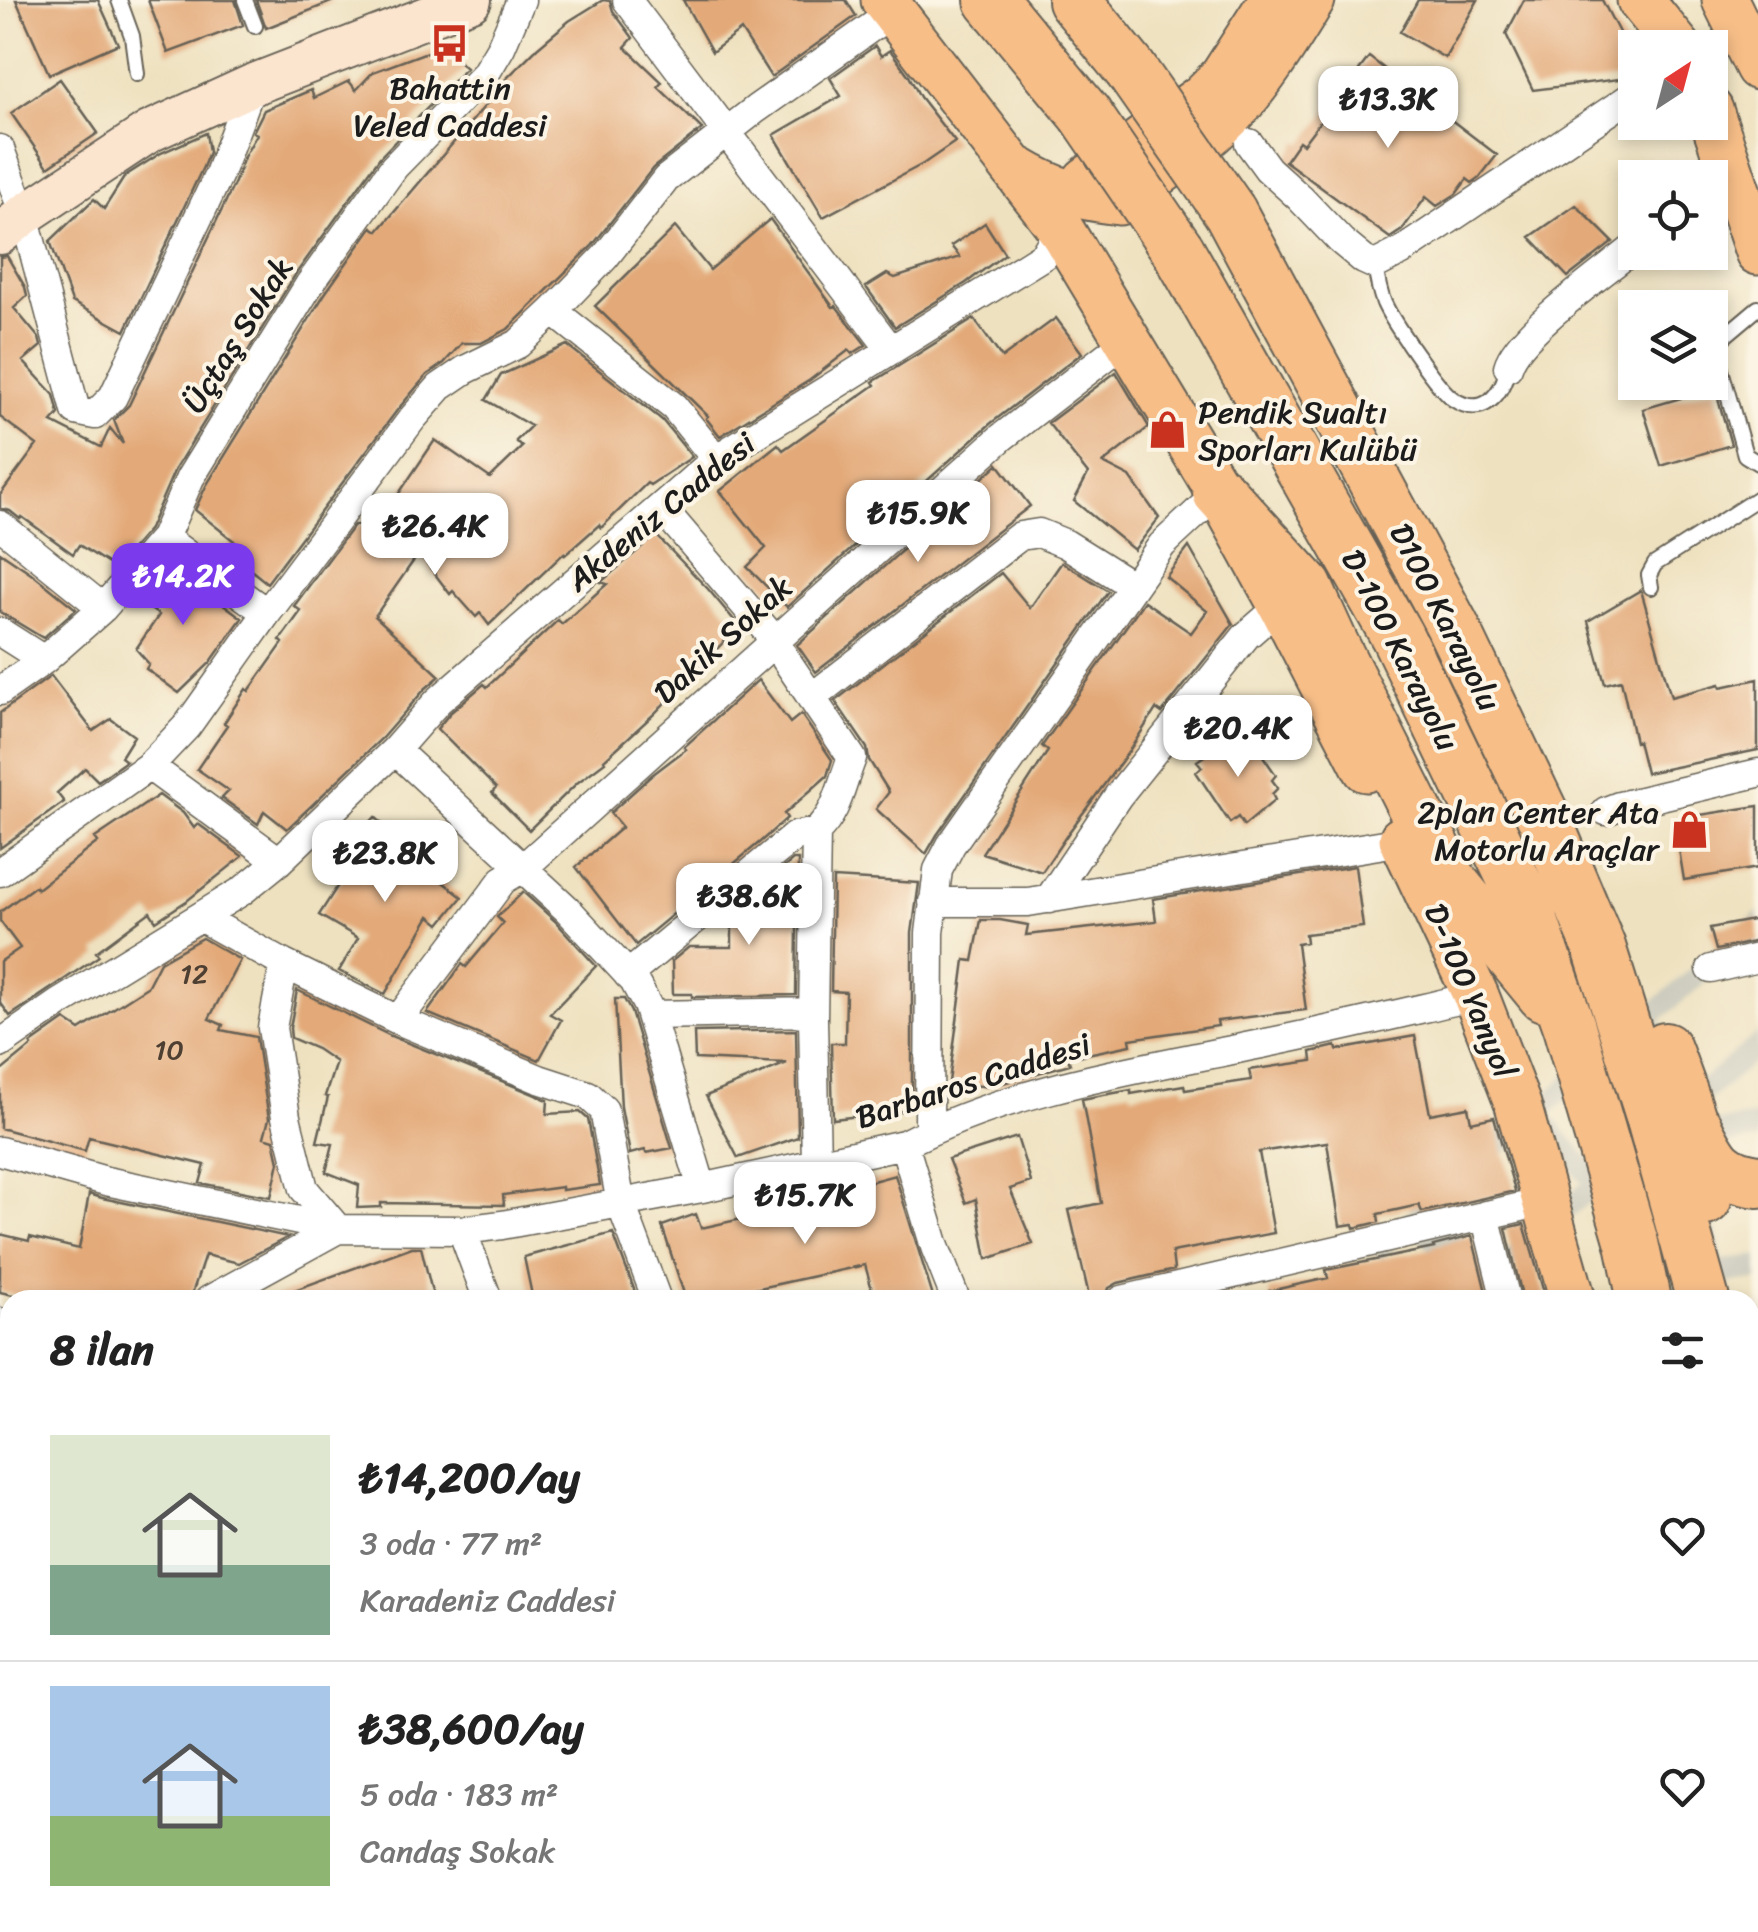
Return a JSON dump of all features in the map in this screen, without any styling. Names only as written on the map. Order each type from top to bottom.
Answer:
[{"type":"highway","name":"D-100 Karayolu","points":[[991,0],[1085,114],[1178,250],[1398,636],[1526,904],[1569,1026],[1642,1290]]},
{"type":"highway","name":"D100 Karayolu","points":[[1074,0],[1130,69],[1230,212],[1452,625],[1548,824],[1599,947],[1701,1290]]},
{"type":"highway","points":[[1219,492],[1306,586],[1452,883],[1569,1026]]},
{"type":"highway","points":[[1548,824],[1605,906],[1624,942],[1692,1121],[1710,1158],[1735,1177],[1758,1181]]},
{"type":"highway","points":[[1692,1121],[1702,1162],[1705,1198],[1702,1290]]},
{"type":"main road","points":[[1069,212],[1088,177],[1202,98],[1223,76],[1272,0]]},
{"type":"main road","points":[[1069,212],[1119,202],[1204,138],[1231,114],[1261,78],[1312,0]]},
{"type":"main road","points":[[1644,0],[1666,30]]},
{"type":"main road","points":[[1725,0],[1758,67]]},
{"type":"main road","points":[[888,6],[1012,167],[1043,184],[1069,212]]},
{"type":"main road","points":[[1728,193],[1758,252]]},
{"type":"main road","name":"D-100 Yanyol","points":[[1069,212],[1126,341],[1219,492],[1404,841],[1476,996],[1518,1105],[1570,1290]]},
{"type":"street","points":[[12,225],[150,132],[252,85],[470,0]]},
{"type":"street","name":"Üçtaş Sokak","points":[[0,692],[44,660],[103,608],[164,538],[190,478],[309,285],[394,167],[485,74],[502,47],[521,0]]},
{"type":"street","points":[[627,0],[891,350]]},
{"type":"street","points":[[0,872],[150,766],[187,726],[266,612],[440,387],[464,370],[518,344],[605,257],[666,179],[888,6]]},
{"type":"street","points":[[0,149],[12,225],[76,411],[96,415],[114,397],[219,174],[252,85]]},
{"type":"street","points":[[1249,143],[1268,169],[1341,241],[1375,266],[1618,105]]},
{"type":"street","name":"Akdeniz Caddesi","points":[[0,1044],[242,891],[279,862],[395,750],[438,701],[716,459],[1044,255],[1069,212]]},
{"type":"street","points":[[1508,368],[1528,335],[1618,261]]},
{"type":"street","points":[[554,311],[674,407],[716,459]]},
{"type":"street","name":"Dakik Sokak","points":[[398,1020],[503,880],[523,868],[1002,436],[1126,341]]},
{"type":"street","points":[[952,1290],[935,1248],[917,1138],[932,902],[938,870],[1162,545],[1219,492]]},
{"type":"street","points":[[628,975],[796,836],[816,832],[828,821],[852,758],[774,642],[661,507]]},
{"type":"street","points":[[0,524],[103,608]]},
{"type":"street","points":[[811,698],[1020,536],[1039,533],[1066,544],[1133,586]]},
{"type":"street","points":[[164,538],[266,612]]},
{"type":"street","points":[[1048,899],[1118,796],[1246,636],[1270,615],[1284,610]]},
{"type":"street","points":[[0,632],[44,660]]},
{"type":"street","points":[[395,750],[567,908],[634,981],[650,1015],[702,1188]]},
{"type":"street","points":[[150,766],[279,862]]},
{"type":"street","points":[[1606,811],[1758,773]]},
{"type":"street","points":[[816,832],[816,1164]]},
{"type":"street","points":[[932,902],[1028,902],[1404,841]]},
{"type":"street","points":[[200,917],[398,1020],[539,1079],[588,1095],[604,1110],[621,1204],[653,1290]]},
{"type":"street","points":[[1711,969],[1758,958]]},
{"type":"street","points":[[227,1290],[338,1228],[304,1190],[286,1117],[272,1028],[284,964]]},
{"type":"street","name":"Barbaros Caddesi","points":[[0,1151],[106,1181],[338,1228],[462,1230],[621,1204],[816,1164],[917,1138],[1056,1086],[1476,996]]},
{"type":"street","points":[[650,1015],[814,1012]]},
{"type":"street","points":[[1165,1290],[1547,1200]]},
{"type":"street","points":[[1486,1215],[1504,1290]]},
{"type":"street","points":[[462,1230],[484,1290]]},
{"type":"lane","points":[[119,0],[132,36],[137,74]]},
{"type":"lane","points":[[245,0],[254,26]]},
{"type":"lane","points":[[1375,266],[1387,310],[1455,400],[1474,406],[1491,400],[1502,388],[1508,368]]},
{"type":"lane","points":[[1758,308],[1714,344],[1744,455],[1758,463]]},
{"type":"lane","points":[[1651,587],[1649,575],[1655,564],[1758,498]]},
{"type":"shaded area","points":[[1758,911],[1758,968],[1742,951],[1659,1022],[1663,1022],[1667,1038],[1702,1079],[1758,1032],[1758,1059],[1687,1120],[1689,1125],[1758,1116],[1758,1140],[1695,1149],[1723,1260],[1758,1255],[1758,1280],[1729,1283],[1731,1290],[1708,1290],[1669,1135],[1487,1290],[1463,1290],[1414,1233],[1381,1259],[1369,1245]],"holes":[[[1632,1045],[1663,1113],[1598,1169],[1551,1114]],[[1534,1128],[1582,1183],[1478,1275],[1471,1245],[1456,1229],[1430,1218]]]},
{"type":"building","points":[[16,0],[98,0],[118,44],[49,74]]},
{"type":"building","points":[[148,0],[235,0],[243,25],[168,53]]},
{"type":"building","points":[[256,0],[334,0],[334,1],[266,28]]},
{"type":"building","points":[[603,0],[610,1],[633,38],[625,47],[662,82],[658,87],[702,129],[653,168],[592,246],[508,329],[481,343],[462,343],[427,375],[267,583],[226,550],[234,541],[195,510],[206,486],[324,295],[372,227],[378,231],[489,101],[487,98],[537,48],[569,21]]},
{"type":"building","points":[[683,0],[846,0],[856,16],[771,77],[741,30],[712,52]]},
{"type":"building","points":[[1418,0],[1478,0],[1445,58],[1400,32]]},
{"type":"building","points":[[1524,0],[1602,0],[1618,31],[1618,79],[1533,90],[1506,34]]},
{"type":"building","points":[[443,46],[466,68],[380,157],[295,275],[175,469],[149,529],[115,568],[79,545],[73,554],[22,517],[0,508],[0,495],[37,445],[0,417],[0,257],[7,256],[25,287],[27,296],[14,308],[39,338],[41,346],[23,361],[54,395],[59,414],[52,422],[101,447],[110,428],[123,444],[114,420],[129,405],[257,134],[253,132],[264,110],[311,90],[314,98],[349,81],[356,90],[373,72]]},
{"type":"building","points":[[875,46],[881,56],[890,50],[955,142],[923,164],[823,217],[774,135],[841,96],[830,78]]},
{"type":"building","points":[[1369,57],[1497,155],[1479,178],[1472,183],[1467,179],[1456,194],[1437,206],[1426,197],[1402,230],[1390,238],[1285,161],[1299,141],[1303,144]]},
{"type":"building","points":[[60,79],[98,133],[48,167],[11,113]]},
{"type":"building","points":[[206,133],[209,152],[203,167],[125,331],[72,302],[50,241],[94,199],[104,209],[125,176],[161,153]]},
{"type":"building","points":[[1576,205],[1613,242],[1568,277],[1530,237]]},
{"type":"building","points":[[770,219],[833,307],[866,345],[852,354],[849,350],[810,380],[720,436],[708,416],[595,306],[675,227],[710,270]]},
{"type":"building","points":[[985,223],[1005,254],[895,327],[866,287],[887,274],[895,278],[960,257],[951,246]]},
{"type":"building","points":[[1056,318],[1082,353],[990,424],[787,607],[747,567],[766,548],[720,491],[778,444],[783,450],[875,385],[873,382],[974,319],[1002,358]]},
{"type":"building","points":[[567,345],[662,420],[692,457],[650,485],[647,483],[601,528],[599,525],[564,553],[489,625],[480,613],[476,617],[453,591],[450,594],[419,553],[375,616],[440,676],[287,829],[264,811],[258,824],[222,798],[229,791],[197,769],[246,689],[249,691],[283,643],[280,640],[301,611],[294,606],[354,525],[377,526],[435,440],[490,478],[522,447],[516,441],[531,426],[486,400],[501,375]]},
{"type":"building","points":[[1116,372],[1149,427],[1103,463],[1130,477],[1159,518],[1134,550],[1074,501],[1088,474],[1048,423]]},
{"type":"building","points":[[1674,400],[1718,400],[1731,445],[1661,466],[1643,409]]},
{"type":"building","points":[[998,464],[1030,506],[816,672],[797,645]]},
{"type":"building","points":[[656,535],[739,626],[605,762],[577,783],[529,830],[492,793],[496,788],[437,729],[450,713],[484,684],[487,687],[558,620],[562,624],[607,584],[601,582]]},
{"type":"building","points":[[1189,547],[1233,624],[1162,713],[1156,709],[1042,872],[982,853],[1048,751],[1042,746],[1144,601],[1191,633],[1207,611],[1166,577]]},
{"type":"building","points":[[0,552],[76,609],[43,638],[0,612]]},
{"type":"building","points":[[167,562],[242,618],[210,663],[179,693],[146,669],[149,664],[136,649],[159,615],[136,599]]},
{"type":"building","points":[[1062,562],[1108,591],[926,854],[876,809],[889,792],[869,760],[867,748],[835,701],[1001,573],[1030,608]]},
{"type":"building","points":[[1641,590],[1671,697],[1758,679],[1758,750],[1646,773],[1621,680],[1605,684],[1588,621]]},
{"type":"building","points":[[51,676],[93,731],[111,719],[134,736],[121,757],[126,761],[98,781],[85,768],[57,793],[64,802],[0,848],[0,713]]},
{"type":"building","points":[[758,680],[790,723],[801,714],[832,760],[827,776],[784,814],[787,818],[760,842],[636,945],[576,867],[622,827],[610,813],[686,749]]},
{"type":"building","points":[[1233,736],[1240,747],[1252,740],[1276,775],[1272,780],[1278,788],[1272,794],[1275,800],[1244,826],[1238,817],[1230,823],[1196,772],[1202,767],[1197,761]]},
{"type":"building","points":[[159,795],[183,813],[194,828],[198,824],[242,857],[156,921],[150,912],[96,952],[99,956],[10,1016],[0,1002],[0,962],[20,948],[0,921],[0,912],[35,886],[37,889],[98,842],[95,838]]},
{"type":"building","points":[[1758,806],[1758,868],[1684,880],[1674,819]]},
{"type":"building","points":[[375,817],[429,866],[426,869],[462,897],[440,924],[430,916],[385,994],[339,971],[358,938],[319,915],[353,862],[347,856],[347,848]]},
{"type":"building","points":[[793,860],[798,860],[796,995],[673,994],[672,961],[689,947],[732,947],[732,911]]},
{"type":"building","points":[[1355,866],[1363,927],[1305,934],[1306,942],[1297,944],[1306,1010],[1217,1021],[1218,1026],[1130,1039],[1131,1045],[1068,1058],[1070,1064],[989,1087],[949,1082],[965,960],[973,961],[981,920],[1028,925],[1026,935],[1156,921],[1153,899]]},
{"type":"building","points":[[833,878],[919,883],[912,933],[912,1110],[833,1119],[831,1043],[845,1043],[846,992],[831,991]]},
{"type":"building","points":[[523,892],[596,966],[550,1014],[561,1020],[539,1060],[427,1013],[462,964],[466,967],[503,923],[497,917]]},
{"type":"building","points":[[1758,919],[1758,941],[1716,950],[1710,928]]},
{"type":"building","points":[[202,938],[240,960],[209,1019],[223,1025],[221,1030],[256,1037],[269,1119],[264,1137],[274,1140],[279,1162],[271,1197],[200,1183],[205,1165],[89,1137],[85,1151],[0,1128],[0,1072],[65,1020],[80,1030],[147,987],[160,962]]},
{"type":"building","points":[[297,990],[391,1036],[548,1100],[547,1114],[580,1112],[588,1119],[600,1185],[503,1195],[504,1205],[381,1203],[381,1207],[357,1208],[359,1185],[326,1172],[333,1144],[317,1142],[336,1062],[291,1038]]},
{"type":"building","points":[[615,999],[624,999],[631,1012],[672,1148],[630,1154],[621,1107]]},
{"type":"building","points":[[796,1030],[798,1137],[738,1158],[706,1096],[787,1063],[695,1059],[694,1032]]},
{"type":"building","points":[[1415,1036],[1430,1114],[1468,1107],[1471,1122],[1494,1117],[1515,1191],[1422,1212],[1419,1205],[1378,1214],[1379,1222],[1354,1228],[1353,1224],[1340,1226],[1327,1142],[1259,1152],[1274,1233],[1172,1252],[1174,1270],[1118,1283],[1108,1290],[1088,1290],[1069,1210],[1101,1203],[1082,1099],[1131,1090],[1131,1094],[1184,1085],[1185,1090],[1251,1080],[1249,1070],[1312,1061],[1311,1052],[1336,1046],[1337,1050]]},
{"type":"building","points":[[1017,1137],[1031,1182],[1010,1189],[1033,1244],[987,1259],[976,1199],[966,1203],[948,1159]]},
{"type":"building","points":[[895,1175],[931,1290],[872,1290],[865,1265],[750,1290],[683,1290],[662,1226],[696,1214],[701,1228],[845,1196],[843,1189]]},
{"type":"building","points":[[89,1194],[288,1237],[239,1263],[205,1255],[193,1290],[0,1290],[0,1234],[79,1249]]},
{"type":"building","points":[[1524,1224],[1543,1290],[1521,1290],[1506,1228]]},
{"type":"building","points":[[613,1233],[634,1290],[531,1290],[524,1257]]},
{"type":"building","points":[[1472,1236],[1486,1290],[1274,1290],[1328,1278],[1326,1270]]},
{"type":"building","points":[[421,1247],[432,1290],[294,1290]]},
{"type":"place","name":"Bahattin Veled Caddesi","points":[[450,43]]},
{"type":"place","name":"Pendik Sualtı Sporları Kulübü","points":[[1168,430]]},
{"type":"place","name":"2plan Center Ata Motorlu Araçlar","points":[[1689,830]]}]
